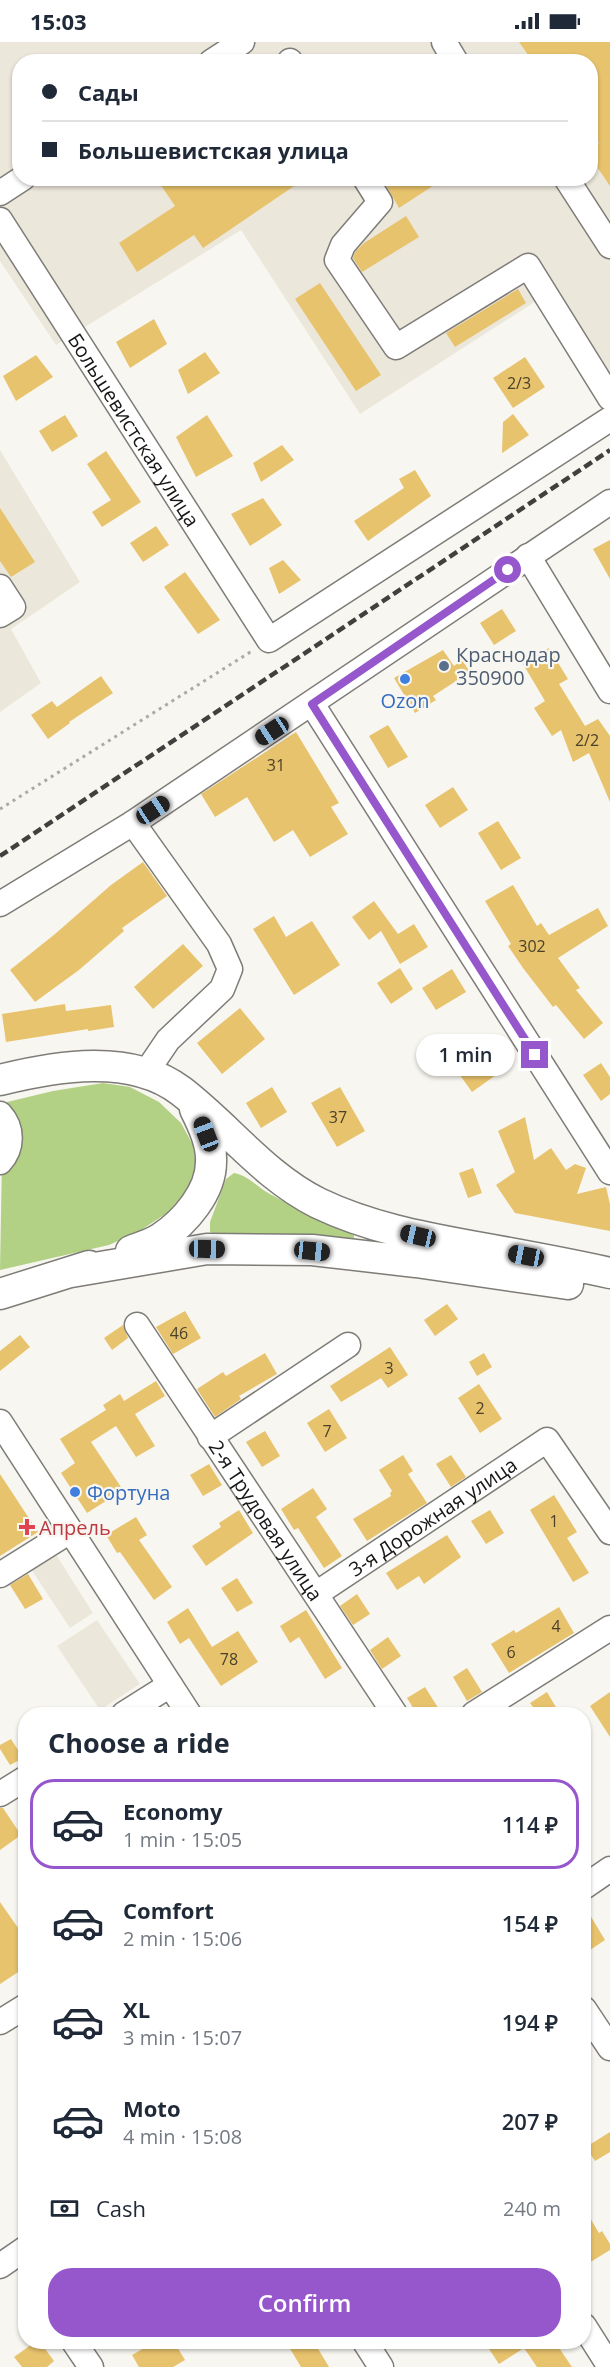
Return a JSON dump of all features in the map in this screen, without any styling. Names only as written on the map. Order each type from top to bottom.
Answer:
[{"type":"main road","points":[[0,1080],[40,1070],[79,1065],[111,1067],[145,1074],[166,1083],[189,1098],[279,1178],[318,1202],[376,1227],[610,1273]]},
{"type":"main road","points":[[6,1291],[71,1272],[160,1239],[194,1206],[207,1183],[212,1164],[206,1134],[189,1098]]},
{"type":"main road","points":[[71,1272],[207,1249],[312,1251],[541,1279],[610,1292]]},
{"type":"street","points":[[223,54],[242,42]]},
{"type":"street","points":[[370,186],[380,202],[343,245],[337,260],[396,347],[528,266],[610,398]]},
{"type":"street","points":[[571,186],[610,246]]},
{"type":"street","name":"Большевистская улица","points":[[0,220],[269,640]]},
{"type":"street","points":[[269,640],[610,419]]},
{"type":"street","points":[[0,904],[133,823],[610,502]]},
{"type":"street","points":[[528,556],[610,691]]},
{"type":"street","points":[[0,587],[13,607],[0,615]]},
{"type":"street","points":[[312,704],[610,1172]]},
{"type":"street","points":[[133,823],[219,944],[230,969],[222,989],[168,1040],[145,1074]]},
{"type":"street","points":[[0,1114],[7,1123],[10,1136],[8,1149],[0,1162]]},
{"type":"street","name":"2-я Трудовая улица","points":[[137,1324],[390,1707]]},
{"type":"street","points":[[210,1437],[348,1345]]},
{"type":"street","points":[[0,1422],[184,1707]]},
{"type":"street","name":"3-я Дорожная улица","points":[[316,1594],[547,1440],[610,1532]]},
{"type":"street","points":[[0,1575],[70,1531]]},
{"type":"street","points":[[485,1707],[610,1628]]},
{"type":"street","points":[[135,1707],[170,1685]]},
{"type":"street","points":[[0,1794],[18,1783]]},
{"type":"street","points":[[591,1882],[610,1869]]},
{"type":"street","points":[[591,2020],[610,2048]]},
{"type":"street","points":[[591,2337],[610,2367]]},
{"type":"street","points":[[79,2349],[91,2367]]},
{"type":"street","points":[[369,2349],[381,2367]]},
{"type":"path","points":[[0,809],[269,640]]},
{"type":"shaded area","points":[[0,42],[610,42],[610,396],[541,298],[360,414],[241,230],[56,345],[0,261]]},
{"type":"shaded area","points":[[0,450],[80,582],[11,629],[41,683],[0,712]]},
{"type":"shaded area","points":[[55,1553],[93,1613],[70,1628],[31,1569]]},
{"type":"shaded area","points":[[97,1620],[140,1684],[105,1707],[98,1707],[57,1646]]},
{"type":"green space","points":[[103,1083],[130,1087],[159,1102],[181,1123],[193,1145],[196,1166],[186,1192],[167,1213],[138,1232],[109,1245],[0,1270],[3,1103],[53,1091]]},
{"type":"green space","points":[[234,1173],[301,1210],[354,1235],[354,1239],[221,1236],[210,1232],[210,1222],[226,1179]]},
{"type":"building","points":[[519,42],[610,42],[610,186],[598,168],[598,54],[527,54]]},
{"type":"building","points":[[161,186],[294,186],[203,248],[194,235],[137,272],[119,243],[175,206]]},
{"type":"building","points":[[387,186],[433,186],[399,208]]},
{"type":"building","points":[[406,216],[419,237],[362,272],[353,258],[355,252],[364,243]]},
{"type":"building","points":[[320,283],[381,375],[356,391],[295,299]]},
{"type":"building","points":[[518,289],[526,303],[455,347],[446,333]]},
{"type":"building","points":[[154,319],[167,344],[130,368],[116,342]]},
{"type":"building","points":[[205,352],[220,373],[188,394],[178,370]]},
{"type":"building","points":[[36,355],[53,377],[16,401],[3,376]]},
{"type":"building","points":[[525,357],[545,387],[513,408],[493,378]]},
{"type":"building","points":[[513,414],[529,435],[502,453],[503,422]]},
{"type":"building","points":[[65,415],[78,436],[52,452],[39,431]]},
{"type":"building","points":[[207,415],[233,456],[196,477],[176,437]]},
{"type":"building","points":[[282,445],[294,460],[261,482],[253,463]]},
{"type":"building","points":[[106,451],[141,502],[102,527],[92,512],[111,500],[87,464]]},
{"type":"building","points":[[415,470],[431,496],[368,541],[354,521],[404,488],[399,479]]},
{"type":"building","points":[[263,498],[282,525],[250,546],[231,514]]},
{"type":"building","points":[[0,508],[35,562],[11,577],[0,561]]},
{"type":"building","points":[[156,526],[169,545],[143,562],[130,543]]},
{"type":"building","points":[[610,540],[610,579],[593,549]]},
{"type":"building","points":[[283,560],[301,580],[279,594],[269,568]]},
{"type":"building","points":[[185,572],[220,620],[198,634],[164,587]]},
{"type":"building","points":[[502,609],[516,631],[494,645],[480,623]]},
{"type":"building","points":[[549,648],[568,679],[559,684],[585,726],[598,719],[610,736],[610,802],[589,753],[573,762],[561,730],[552,736],[534,708],[545,701],[523,664]]},
{"type":"building","points":[[443,650],[454,666],[462,660],[470,672],[433,696],[436,700],[415,713],[394,678]]},
{"type":"building","points":[[101,676],[113,693],[48,739],[31,715],[52,701],[57,707]]},
{"type":"building","points":[[388,725],[408,757],[388,768],[369,736]]},
{"type":"building","points":[[296,732],[339,803],[331,807],[348,834],[310,857],[293,830],[274,842],[247,797],[215,817],[201,794]]},
{"type":"building","points":[[453,787],[468,810],[440,828],[425,805]]},
{"type":"building","points":[[498,821],[521,858],[501,870],[478,833]]},
{"type":"building","points":[[143,862],[167,896],[122,928],[124,931],[79,970],[35,1002],[10,970],[111,885]]},
{"type":"building","points":[[513,885],[537,926],[541,923],[549,935],[598,908],[608,926],[558,958],[580,988],[576,990],[603,1023],[584,1039],[556,1005],[553,1007],[523,968],[508,946],[511,944],[485,901]]},
{"type":"building","points":[[374,901],[398,934],[414,924],[428,947],[400,964],[381,931],[369,940],[352,917]]},
{"type":"building","points":[[274,916],[286,937],[312,921],[340,965],[294,995],[253,929]]},
{"type":"building","points":[[183,944],[203,966],[153,1009],[134,987]]},
{"type":"building","points":[[400,968],[413,989],[391,1004],[377,983]]},
{"type":"building","points":[[452,969],[466,992],[436,1010],[422,988]]},
{"type":"building","points":[[65,1004],[66,1011],[111,1005],[114,1027],[6,1042],[2,1014]]},
{"type":"building","points":[[240,1008],[265,1039],[222,1074],[197,1043]]},
{"type":"building","points":[[478,1035],[503,1070],[472,1092],[447,1057]]},
{"type":"building","points":[[601,1063],[610,1077],[610,1094],[601,1101],[583,1075]]},
{"type":"building","points":[[272,1087],[287,1112],[261,1128],[246,1103]]},
{"type":"building","points":[[340,1087],[365,1131],[337,1147],[311,1103]]},
{"type":"building","points":[[525,1117],[534,1160],[551,1148],[566,1170],[575,1164],[586,1168],[577,1194],[606,1187],[610,1204],[610,1231],[515,1213],[496,1185],[515,1172],[498,1131]]},
{"type":"building","points":[[473,1168],[482,1193],[468,1198],[459,1173]]},
{"type":"building","points":[[447,1304],[458,1319],[435,1336],[424,1320]]},
{"type":"building","points":[[185,1311],[201,1338],[173,1354],[156,1327]]},
{"type":"building","points":[[123,1325],[128,1338],[112,1350],[104,1338]]},
{"type":"building","points":[[20,1335],[30,1347],[0,1371],[0,1351]]},
{"type":"building","points":[[390,1347],[408,1375],[388,1388],[381,1378],[341,1402],[330,1386]]},
{"type":"building","points":[[265,1353],[277,1374],[239,1396],[241,1399],[215,1417],[197,1389],[223,1372],[226,1376]]},
{"type":"building","points":[[484,1353],[492,1367],[477,1376],[469,1362]]},
{"type":"building","points":[[156,1381],[165,1396],[135,1414],[155,1446],[136,1457],[116,1426],[91,1442],[123,1490],[87,1513],[61,1473],[75,1463],[60,1439],[106,1410],[103,1405],[120,1394],[124,1401]]},
{"type":"building","points":[[479,1384],[502,1419],[480,1433],[458,1398]]},
{"type":"building","points":[[329,1409],[347,1438],[325,1452],[307,1423]]},
{"type":"building","points":[[265,1431],[280,1456],[262,1467],[246,1442]]},
{"type":"building","points":[[403,1455],[413,1471],[408,1474],[427,1503],[367,1541],[353,1519],[391,1496],[392,1491],[379,1470]]},
{"type":"building","points":[[451,1455],[466,1477],[451,1487],[436,1464]]},
{"type":"building","points":[[209,1464],[222,1485],[203,1496],[190,1475]]},
{"type":"building","points":[[0,1474],[38,1532],[0,1556]]},
{"type":"building","points":[[313,1488],[327,1509],[316,1517],[342,1556],[324,1568],[298,1528],[294,1530],[281,1509]]},
{"type":"building","points":[[554,1495],[577,1532],[567,1538],[589,1573],[573,1582],[530,1510]]},
{"type":"building","points":[[239,1510],[253,1533],[206,1566],[192,1546],[221,1527],[219,1523]]},
{"type":"building","points":[[490,1510],[504,1533],[486,1544],[471,1521]]},
{"type":"building","points":[[136,1517],[147,1535],[139,1540],[172,1587],[154,1600],[120,1552],[117,1553],[106,1535]]},
{"type":"building","points":[[447,1535],[461,1557],[424,1584],[419,1576],[397,1590],[386,1573]]},
{"type":"building","points":[[28,1574],[43,1599],[25,1609],[10,1585]]},
{"type":"building","points":[[237,1578],[253,1603],[237,1612],[221,1588]]},
{"type":"building","points":[[357,1594],[370,1614],[353,1625],[340,1606]]},
{"type":"building","points":[[559,1607],[574,1633],[509,1673],[491,1644],[514,1630],[516,1633]]},
{"type":"building","points":[[188,1608],[212,1647],[238,1631],[258,1662],[221,1686],[189,1638],[180,1644],[167,1622]]},
{"type":"building","points":[[306,1610],[342,1668],[325,1679],[299,1637],[290,1643],[280,1626]]},
{"type":"building","points":[[388,1637],[401,1656],[382,1669],[370,1650]]},
{"type":"building","points":[[467,1668],[482,1692],[467,1701],[453,1677]]},
{"type":"building","points":[[425,1687],[438,1707],[413,1707],[407,1698]]},
{"type":"building","points":[[547,1692],[556,1707],[533,1707],[530,1703]]},
{"type":"building","points":[[610,1692],[610,1737],[591,1707]]},
{"type":"building","points":[[11,1739],[18,1750],[18,1761],[10,1765],[0,1745]]},
{"type":"building","points":[[0,1808],[3,1808],[18,1830],[18,1837],[0,1850]]},
{"type":"building","points":[[0,1902],[18,1928],[18,1972],[0,1984]]},
{"type":"building","points":[[591,1917],[605,1940],[591,1949]]},
{"type":"building","points":[[610,2132],[610,2152],[595,2161],[591,2155],[591,2144]]},
{"type":"building","points":[[591,2220],[599,2233],[602,2231],[610,2244],[610,2250],[591,2262]]},
{"type":"building","points":[[25,2349],[45,2349],[54,2361],[47,2367],[22,2367],[14,2357]]},
{"type":"building","points":[[143,2349],[178,2349],[185,2360],[173,2367],[139,2367],[132,2355]]},
{"type":"building","points":[[290,2349],[318,2349],[329,2367],[301,2367]]},
{"type":"building","points":[[489,2349],[522,2349],[499,2364]]},
{"type":"building","points":[[525,2349],[560,2349],[572,2367],[537,2367]]},
{"type":"railway","points":[[0,856],[610,450]]},
{"type":"place","name":"Краснодар 350900","points":[[444,666]]},
{"type":"place","name":"Ozon","points":[[405,679]]},
{"type":"place","name":"Фортуна","points":[[75,1492]]},
{"type":"place","name":"Апрель","points":[[27,1527]]},
{"type":"route","points":[[508,570],[312,704],[535,1055]]}]
